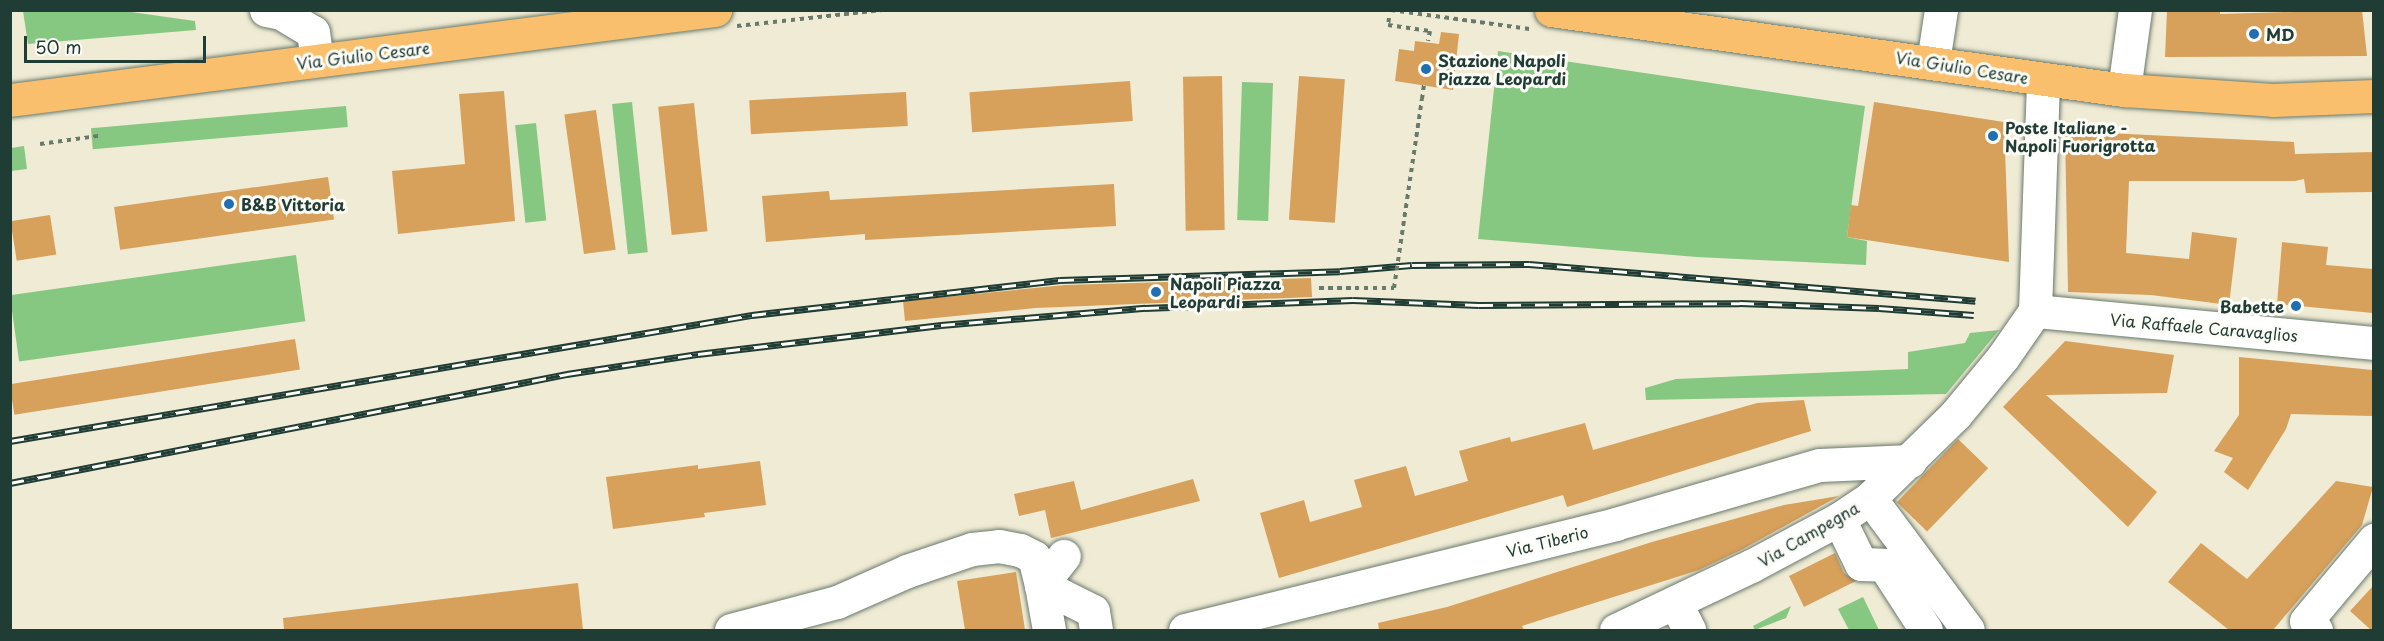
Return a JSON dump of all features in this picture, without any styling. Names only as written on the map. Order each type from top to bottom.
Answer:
[{"type":"main road","name":"Via Giulio Cesare","points":[[10,100],[315,34],[715,10]]},
{"type":"main road","name":"Via Giulio Cesare","points":[[1551,10],[1652,17],[2043,80],[2124,90],[2273,100],[2373,96]]},
{"type":"street","points":[[266,10],[281,13],[315,34]]},
{"type":"street","points":[[1934,62],[1941,10]]},
{"type":"street","points":[[2124,90],[2135,10]]},
{"type":"street","points":[[2035,311],[2043,80]]},
{"type":"street","name":"Via Raffaele Caravaglios","points":[[2035,311],[2373,343]]},
{"type":"street","name":"Via Campegna","points":[[1616,630],[1682,617],[1870,498],[1956,414],[2003,357],[2035,311]]},
{"type":"street","name":"Via Tiberio","points":[[1185,630],[1614,524],[1820,465],[1910,461]]},
{"type":"street","points":[[1870,498],[1968,630]]},
{"type":"street","points":[[1839,519],[1861,564],[1884,565],[1926,630]]},
{"type":"street","points":[[2316,630],[2306,621],[2373,540]]},
{"type":"street","points":[[730,630],[837,602],[907,571],[972,549],[999,546],[1020,550],[1034,557],[1049,630]]},
{"type":"street","points":[[1041,585],[1064,556]]},
{"type":"street","points":[[1041,585],[1092,611],[1096,630]]},
{"type":"path","points":[[1389,18],[1388,25],[1430,31],[1428,41]]},
{"type":"path","points":[[1319,288],[1394,288],[1424,85]]},
{"type":"path","points":[[40,144],[98,136]]},
{"type":"green space","points":[[23,11],[124,11],[195,21],[196,30],[28,44]]},
{"type":"green space","points":[[1498,51],[1865,106],[1847,237],[1867,241],[1866,265],[1697,257],[1478,239]]},
{"type":"green space","points":[[1242,82],[1273,83],[1268,221],[1237,220]]},
{"type":"green space","points":[[632,102],[648,252],[628,254],[612,104]]},
{"type":"green space","points":[[346,106],[348,127],[93,149],[91,128]]},
{"type":"green space","points":[[536,123],[546,220],[525,223],[515,125]]},
{"type":"green space","points":[[24,146],[27,169],[11,171],[11,148]]},
{"type":"green space","points":[[296,255],[305,321],[19,362],[10,295]]},
{"type":"green space","points":[[1999,330],[1946,394],[1646,400],[1645,388],[1676,379],[1908,369],[1908,352],[1965,343],[1970,333]]},
{"type":"green space","points":[[1863,597],[1879,630],[1849,630],[1838,609]]},
{"type":"green space","points":[[1791,606],[1786,618],[1755,630],[1753,626]]},
{"type":"building","points":[[2167,10],[2220,10],[2220,14],[2362,10],[2367,56],[2165,57]]},
{"type":"building","name":"Stazione Napoli Piazza Leopardi","points":[[1441,32],[1459,34],[1453,90],[1395,81],[1399,49],[1414,51],[1415,41],[1439,44]]},
{"type":"building","points":[[1222,76],[1225,230],[1186,231],[1183,77]]},
{"type":"building","points":[[1299,76],[1345,79],[1335,223],[1289,220]]},
{"type":"building","points":[[1130,81],[1133,121],[972,132],[969,92]]},
{"type":"building","points":[[504,91],[515,221],[398,234],[392,171],[465,164],[459,94]]},
{"type":"building","points":[[906,92],[908,126],[751,134],[749,100]]},
{"type":"building","points":[[1874,102],[2004,122],[2009,262],[1847,237],[1851,205],[1858,206]]},
{"type":"building","points":[[694,103],[707,231],[672,235],[658,107]]},
{"type":"building","points":[[596,110],[616,250],[584,254],[564,114]]},
{"type":"building","points":[[2065,131],[2294,142],[2295,154],[2373,152],[2373,192],[2306,193],[2304,179],[2295,181],[2129,181],[2126,253],[2189,259],[2192,232],[2237,238],[2229,305],[2151,295],[2068,292]]},
{"type":"building","points":[[328,177],[334,220],[120,250],[114,207]]},
{"type":"building","points":[[1114,184],[1116,226],[865,240],[865,234],[766,242],[762,196],[829,191],[830,200]]},
{"type":"building","points":[[50,215],[56,255],[17,261],[10,221]]},
{"type":"building","points":[[2282,242],[2328,247],[2326,265],[2373,269],[2373,313],[2277,304]]},
{"type":"building","points":[[1311,278],[1312,297],[1035,308],[905,321],[903,301],[1065,285]]},
{"type":"building","points":[[295,339],[300,370],[14,415],[10,384]]},
{"type":"building","points":[[2065,341],[2174,355],[2167,393],[2046,395],[2157,492],[2128,527],[2003,407]]},
{"type":"building","points":[[2239,357],[2373,370],[2372,416],[2291,414],[2286,429],[2248,490],[2224,472],[2233,458],[2214,451],[2239,415]]},
{"type":"building","points":[[1804,400],[1811,431],[1567,507],[1563,495],[1279,578],[1260,513],[1304,500],[1310,522],[1362,507],[1354,480],[1406,466],[1415,496],[1468,481],[1459,451],[1510,437],[1511,442],[1585,423],[1593,450],[1757,403]]},
{"type":"building","points":[[1958,439],[1988,468],[1927,531],[1897,502]]},
{"type":"building","points":[[760,461],[766,505],[704,513],[705,517],[613,529],[606,477],[698,465],[698,469]]},
{"type":"building","points":[[1193,479],[1200,501],[1051,538],[1045,510],[1019,516],[1014,494],[1074,481],[1081,510]]},
{"type":"building","points":[[2336,481],[2373,487],[2362,525],[2273,630],[2229,630],[2168,582],[2201,543],[2247,579]]},
{"type":"building","points":[[1839,496],[1743,549],[1699,570],[1522,626],[1524,630],[1379,630],[1378,623],[1447,607],[1652,542],[1784,505]]},
{"type":"building","points":[[1835,553],[1844,573],[1856,581],[1804,607],[1789,576]]},
{"type":"building","points":[[1016,572],[1025,630],[965,630],[957,581]]},
{"type":"building","points":[[578,583],[583,630],[284,630],[283,618]]},
{"type":"building","points":[[2373,586],[2373,630],[2371,630],[2350,611]]},
{"type":"railway","points":[[10,441],[752,315],[1060,280],[1340,271],[1412,265],[1529,264],[1975,301]]},
{"type":"railway","points":[[10,483],[567,374],[698,354],[941,325],[1145,308],[1353,300],[1479,305],[1740,303],[1879,308],[1974,315]]},
{"type":"place","name":"MD","points":[[2254,34]]},
{"type":"place","name":"Stazione Napoli Piazza Leopardi","points":[[1426,69]]},
{"type":"place","name":"Poste Italiane - Napoli Fuorigrotta","points":[[1993,136]]},
{"type":"place","name":"B&B Vittoria","points":[[229,204]]},
{"type":"place","name":"Napoli Piazza Leopardi","points":[[1156,292]]},
{"type":"place","name":"Babette","points":[[2296,306]]}]
